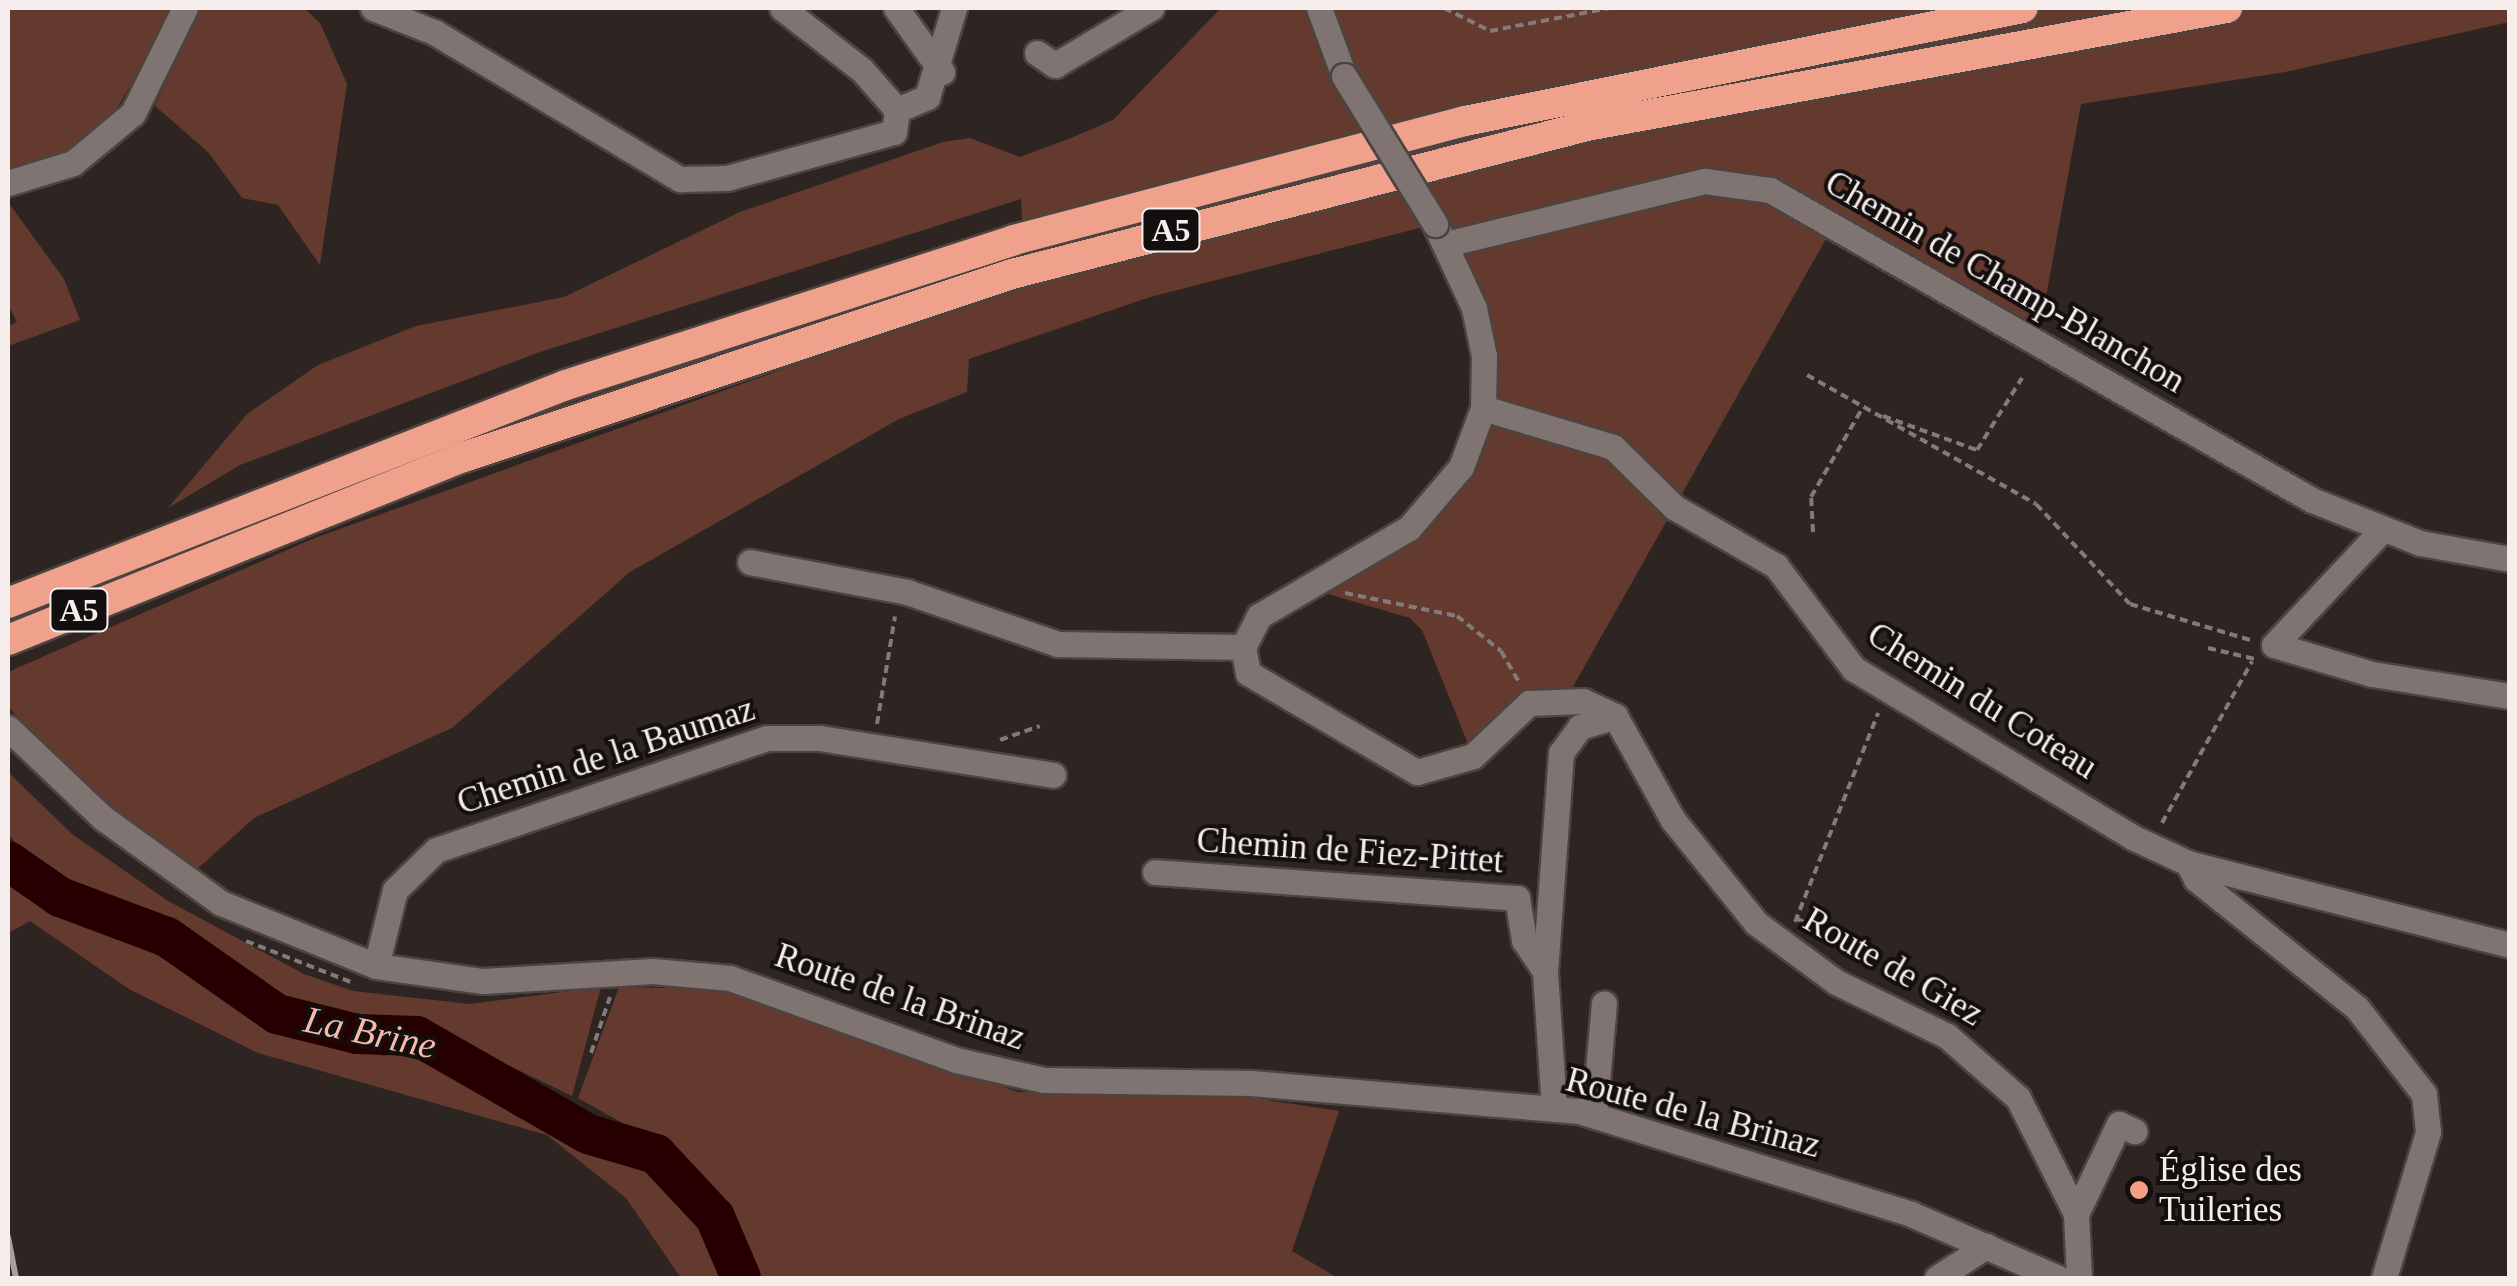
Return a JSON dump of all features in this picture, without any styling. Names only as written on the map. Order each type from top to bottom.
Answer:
[{"type":"highway","name":"A5","points":[[8,604],[136,549],[566,385],[1032,235],[1542,103],[2023,8]]},
{"type":"highway","name":"A5","points":[[8,640],[151,579],[699,375],[1167,231],[1712,99],[2227,8]]},
{"type":"street","points":[[8,183],[73,163],[133,113],[184,8]]},
{"type":"street","points":[[373,8],[434,32],[680,178],[727,178],[856,146],[894,132],[897,110]]},
{"type":"street","points":[[782,8],[897,110]]},
{"type":"street","points":[[896,8],[942,72]]},
{"type":"street","points":[[897,110],[928,98],[942,72],[954,8]]},
{"type":"street","points":[[1037,53],[1055,65],[1151,8]]},
{"type":"street","points":[[1319,8],[1344,76],[1441,234],[1480,331],[1483,408],[1461,467],[1427,511],[1258,616],[1242,647],[1254,682],[1417,772],[1473,756],[1529,703],[1583,701],[1615,716]]},
{"type":"street","name":"Chemin de Champ-Blanchon","points":[[1441,234],[1705,181],[1770,190],[2256,470],[2381,532],[2510,558]]},
{"type":"street","name":"Chemin du Coteau","points":[[1483,408],[1612,447],[1674,507],[1776,566],[1843,661],[2188,863],[2510,946]]},
{"type":"street","points":[[2381,532],[2274,645],[2372,674],[2510,696]]},
{"type":"street","points":[[750,562],[907,592],[1058,644],[1242,647]]},
{"type":"street","name":"Chemin de Fiez-Pittet","points":[[1554,1108],[1545,971],[1564,743],[1615,716]]},
{"type":"street","name":"Route de Giez","points":[[1615,716],[1673,820],[1738,905],[1809,966],[1983,1061],[2036,1123],[2076,1214],[2079,1278]]},
{"type":"street","name":"Route de la Brinaz","points":[[8,728],[103,818],[222,903],[376,966],[483,981],[616,972],[767,986],[956,1060],[1044,1080],[1252,1083],[1554,1108],[1594,1115],[1986,1246],[2058,1278]]},
{"type":"street","name":"Chemin de la Baumaz","points":[[376,966],[395,890],[436,850],[767,738],[874,746],[1052,776]]},
{"type":"street","points":[[2188,863],[2357,1008],[2424,1094],[2428,1132],[2384,1278]]},
{"type":"street","name":"Chemin de Fiez-Pittet","points":[[1155,872],[1517,898],[1524,940],[1545,971]]},
{"type":"street","points":[[1594,1115],[1604,1002]]},
{"type":"street","points":[[2076,1214],[2119,1124],[2134,1131]]},
{"type":"street","points":[[1937,1278],[1986,1246]]},
{"type":"path","points":[[1444,8],[1490,31],[1610,8]]},
{"type":"path","points":[[1807,375],[2050,514],[2130,604],[2274,645]]},
{"type":"path","points":[[1877,414],[1977,450],[2022,378]]},
{"type":"path","points":[[1814,532],[1811,497],[1863,406]]},
{"type":"path","points":[[1332,586],[1457,616],[1501,650],[1529,703]]},
{"type":"path","points":[[874,746],[895,616]]},
{"type":"path","points":[[2156,834],[2252,661],[2274,645]]},
{"type":"path","points":[[2208,648],[2252,661]]},
{"type":"path","points":[[1791,930],[1892,692]]},
{"type":"path","points":[[1796,918],[1812,926]]},
{"type":"path","points":[[591,1053],[616,972]]},
{"type":"shaded area","points":[[8,8],[176,8],[107,125],[57,161],[8,173]]},
{"type":"shaded area","points":[[199,8],[304,8],[320,23],[347,84],[320,265],[278,205],[242,198],[208,152],[155,106]]},
{"type":"shaded area","points":[[1221,8],[2509,8],[2509,22],[2285,72],[2081,104],[2042,319],[2032,333],[1835,223],[1566,699],[1539,700],[1473,756],[1422,630],[1410,618],[1304,587],[1427,511],[1486,383],[1435,224],[1150,297],[969,359],[967,392],[899,419],[630,572],[452,728],[254,818],[195,871],[109,806],[8,707],[8,672],[312,539],[1025,282],[1021,199],[537,353],[240,465],[168,508],[247,414],[318,365],[416,326],[564,297],[740,212],[943,142],[970,138],[1020,157],[1066,140],[1113,120]]},
{"type":"shaded area","points":[[8,202],[64,279],[80,320],[8,346],[8,326],[17,322],[8,305]]},
{"type":"shaded area","points":[[8,772],[72,834],[168,901],[304,974],[353,991],[470,1004],[601,987],[572,1096],[471,1047],[271,1003],[159,928],[30,859],[8,834]]},
{"type":"shaded area","points":[[8,868],[261,1016],[384,1056],[409,1049],[456,1063],[587,1144],[666,1168],[710,1216],[732,1278],[681,1278],[626,1198],[547,1135],[258,1053],[129,989],[30,921],[8,933]]},
{"type":"shaded area","points":[[619,987],[715,989],[772,1003],[1018,1092],[1241,1096],[1339,1111],[1292,1251],[1338,1278],[747,1278],[735,1233],[679,1155],[578,1098]]},
{"type":"waterway","name":"La Brine","points":[[8,861],[60,897],[167,937],[277,1014],[357,1034],[417,1036],[588,1134],[656,1154],[715,1217],[741,1278]]},
{"type":"railway","points":[[8,1237],[16,1278]]},
{"type":"place","name":"Église des Tuileries","points":[[2139,1190]]}]
